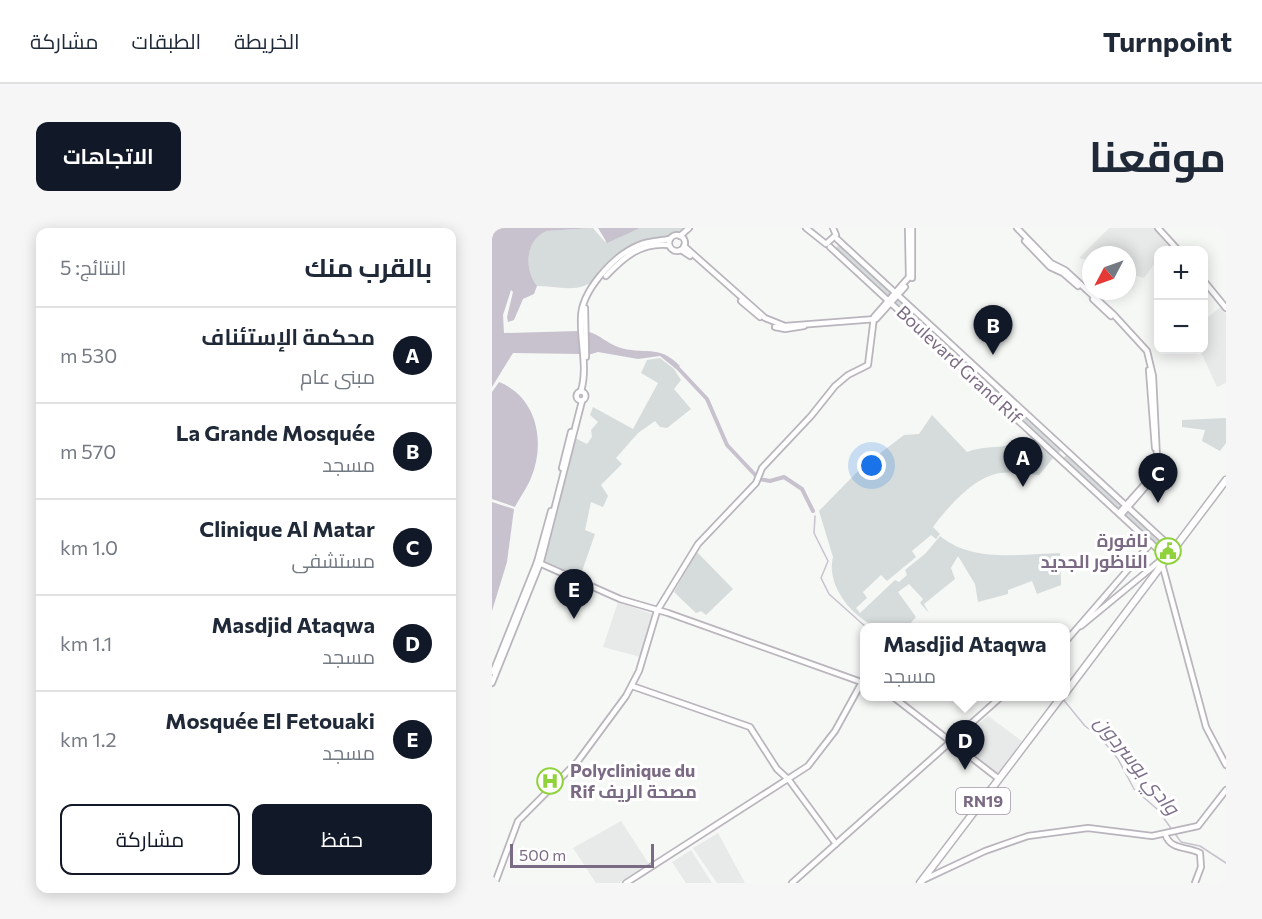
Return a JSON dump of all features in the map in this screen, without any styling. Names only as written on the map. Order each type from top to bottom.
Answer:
[{"type":"main road","points":[[1070,685],[1226,474]]},
{"type":"main road","points":[[1172,548],[1226,480]]},
{"type":"main road","name":"RN19","points":[[920,882],[1058,701]]},
{"type":"street","points":[[583,327],[580,314],[586,298],[618,259],[640,244],[680,236],[689,228]]},
{"type":"street","points":[[806,228],[826,244],[836,235],[833,228]]},
{"type":"street","points":[[495,883],[518,821],[578,761],[632,686],[657,610],[708,531],[758,480],[771,457],[811,416],[839,382],[868,365],[873,320],[897,295],[909,276],[910,228]]},
{"type":"street","points":[[1015,228],[1050,267],[1063,273],[1122,326],[1146,352],[1151,380],[1155,457],[1148,478],[1120,514]]},
{"type":"street","points":[[1158,228],[1174,246]]},
{"type":"street","points":[[680,236],[684,240],[683,248]]},
{"type":"street","points":[[670,239],[669,245],[673,250],[683,248]]},
{"type":"street","name":"Boulevard Grand Rif","points":[[837,239],[1172,548]]},
{"type":"street","points":[[492,683],[539,561],[580,400],[577,395],[582,392],[585,363],[584,312],[589,299],[622,260],[642,247],[669,245]]},
{"type":"street","name":"Boulevard Grand Rif","points":[[830,247],[1120,514],[1151,543],[1164,559]]},
{"type":"street","points":[[683,248],[766,322],[783,329],[873,320]]},
{"type":"street","points":[[1208,287],[1226,308]]},
{"type":"street","points":[[1081,626],[1151,543]]},
{"type":"street","points":[[1070,636],[1164,559],[1199,704],[1206,727],[1226,765]]},
{"type":"street","points":[[539,561],[607,593],[860,682]]},
{"type":"street","points":[[492,675],[539,561]]},
{"type":"street","points":[[632,686],[749,726],[777,769],[789,780],[836,844]]},
{"type":"street","points":[[626,883],[789,780],[821,751],[860,688]]},
{"type":"street","points":[[898,701],[999,779]]},
{"type":"street","points":[[792,883],[997,701]]},
{"type":"street","points":[[920,882],[985,851],[1028,836],[1086,828],[1149,836],[1200,824],[1226,790]]},
{"type":"street","points":[[1171,832],[1169,842],[1200,853],[1201,867],[1195,883]]},
{"type":"shaded area","points":[[492,228],[593,228],[546,231],[539,236],[530,248],[529,256],[530,272],[537,286],[534,294],[523,299],[514,320],[508,322],[507,317],[513,292],[511,290],[503,315],[504,333],[579,331],[580,354],[513,353],[492,387]]},
{"type":"shaded area","points":[[593,228],[605,242],[640,228],[683,228],[672,235],[631,246],[597,278],[584,286],[567,288],[537,286],[529,264],[533,241],[545,231]]},
{"type":"shaded area","points":[[598,228],[640,228],[607,243]]},
{"type":"shaded area","points":[[1109,228],[1154,228],[1168,246],[1154,246],[1154,264],[1144,278],[1136,276],[1136,246],[1091,246]]},
{"type":"shaded area","points":[[839,244],[893,293],[888,298],[835,249]]},
{"type":"shaded area","points":[[899,298],[968,363],[965,368],[894,304]]},
{"type":"shaded area","points":[[1221,307],[1226,314],[1226,383],[1217,387],[1202,354],[1208,354],[1208,317]]},
{"type":"shaded area","points":[[589,332],[618,347],[658,352],[680,366],[676,369],[660,356],[638,359],[598,352],[588,355]]},
{"type":"shaded area","points":[[660,358],[674,369],[681,380],[674,389],[691,409],[667,428],[660,427],[655,421],[638,433],[616,458],[622,464],[601,485],[608,496],[603,507],[591,502],[585,530],[595,534],[580,577],[543,560],[575,438],[587,444],[592,437],[591,430],[598,422],[590,415],[593,407],[633,429],[658,383],[641,373],[647,360]]},
{"type":"shaded area","points":[[499,382],[512,389],[530,409],[537,436],[538,450],[535,464],[529,482],[515,507],[492,499],[492,392]]},
{"type":"shaded area","points":[[991,384],[1062,449],[1058,454],[987,390]]},
{"type":"shaded area","points":[[932,415],[967,452],[1009,446],[1033,438],[1054,457],[1039,475],[1004,473],[992,475],[967,490],[933,527],[940,534],[936,539],[931,535],[912,551],[916,557],[887,581],[881,575],[863,592],[867,598],[856,608],[860,613],[895,580],[899,582],[907,575],[905,570],[926,553],[940,536],[953,545],[982,554],[1060,553],[1061,585],[1037,594],[1032,581],[1008,590],[1008,594],[978,602],[975,584],[958,556],[951,568],[955,579],[924,604],[929,613],[920,603],[923,599],[909,584],[898,592],[916,617],[911,623],[869,623],[856,614],[842,598],[833,578],[833,557],[819,511],[862,467],[904,435],[919,434]]},
{"type":"shaded area","points":[[1226,418],[1226,443],[1220,451],[1202,441],[1205,430],[1182,427],[1182,420]]},
{"type":"shaded area","points":[[1068,454],[1123,506],[1118,511],[1062,459]]},
{"type":"shaded area","points":[[492,502],[514,509],[507,562],[492,611]]},
{"type":"shaded area","points":[[1129,511],[1168,547],[1165,553],[1124,516]]},
{"type":"shaded area","points":[[697,552],[733,589],[706,615],[701,611],[696,613],[674,592]]},
{"type":"shaded area","points":[[618,602],[652,614],[640,657],[603,647]]},
{"type":"shaded area","points":[[988,716],[1022,741],[997,774],[961,746],[978,734],[973,728]]},
{"type":"shaded area","points":[[621,821],[649,864],[619,883],[596,883],[573,848]]},
{"type":"shaded area","points":[[718,833],[745,883],[717,883],[693,848]]},
{"type":"shaded area","points":[[691,850],[712,883],[686,883],[672,862]]},
{"type":"waterway","points":[[676,366],[707,399],[727,445],[759,479],[770,481],[784,477],[802,489],[813,511]]},
{"type":"waterway","name":"وادي بوسردون","points":[[815,516],[814,533],[828,561],[821,578],[829,594],[861,623]]},
{"type":"waterway","name":"وادي بوسردون","points":[[1064,701],[1085,726],[1100,737],[1118,759],[1134,789],[1157,809],[1181,842],[1200,846],[1226,863]]},
{"type":"place","name":"La Grande Mosquée","points":[[993,355]]},
{"type":"place","name":"محكمة الإستئناف","points":[[1023,487]]},
{"type":"place","name":"Clinique Al Matar","points":[[1158,503]]},
{"type":"place","name":"نافورة الناظور الجديد","points":[[1168,551]]},
{"type":"place","name":"Mosquée El Fetouaki","points":[[574,619]]},
{"type":"place","name":"Masdjid Ataqwa","points":[[965,770]]},
{"type":"place","name":"Polyclinique du Rif مصحة الريف","points":[[550,781]]}]
